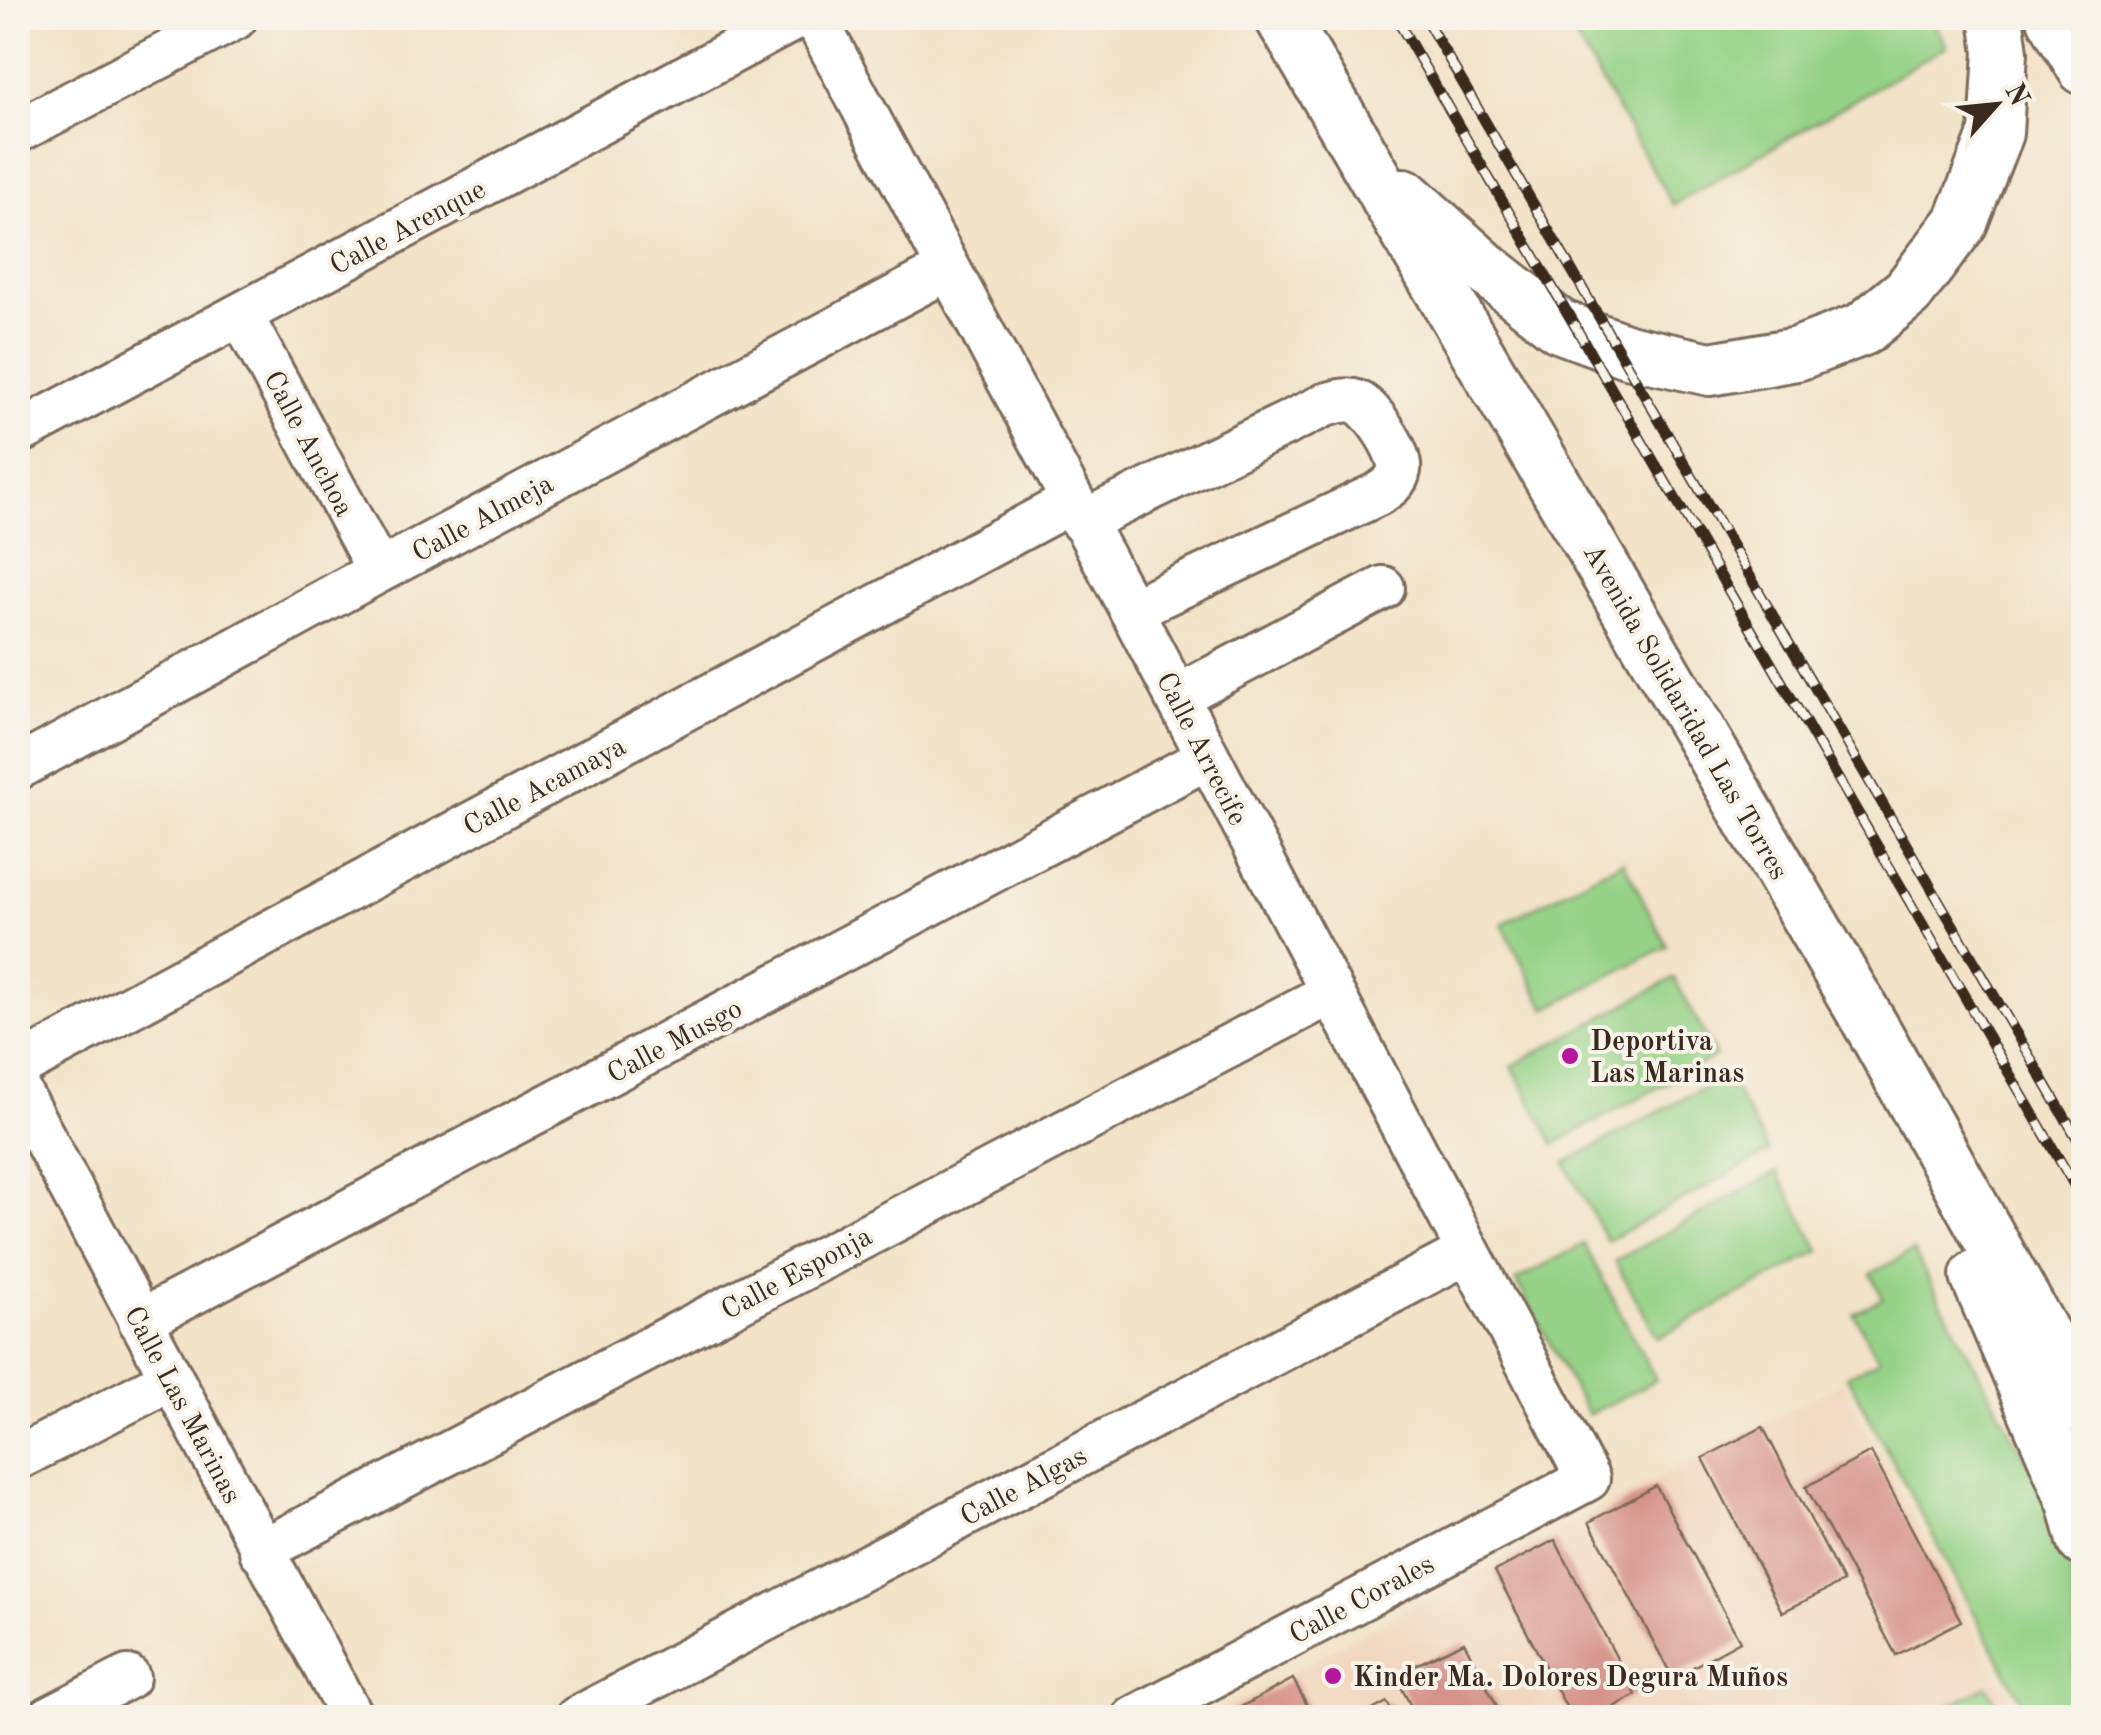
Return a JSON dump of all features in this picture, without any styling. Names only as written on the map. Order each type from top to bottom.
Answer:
[{"type":"main road","name":"Avenida Solidaridad Las Torres","points":[[1282,18],[1876,1034],[2084,1408]]},
{"type":"main road","points":[[1365,160],[1485,268],[1559,326],[1627,351],[1710,369],[1797,354],[1863,328],[1908,292],[1961,222],[1996,134],[2001,52],[1996,18]]},
{"type":"main road","points":[[2054,18],[2084,68]]},
{"type":"main road","points":[[1876,1034],[2074,1502],[2084,1540]]},
{"type":"street","points":[[18,131],[235,18]]},
{"type":"street","name":"Calle Arenque","points":[[18,433],[796,18]]},
{"type":"street","name":"Calle Arrecife","points":[[815,18],[1588,1479]]},
{"type":"street","name":"Calle Almeja","points":[[18,768],[948,269]]},
{"type":"street","name":"Calle Anchoa","points":[[241,316],[380,571]]},
{"type":"street","name":"Calle Acamaya","points":[[18,1067],[1077,512],[1325,406],[1344,400],[1360,403],[1372,413],[1400,464],[1399,475],[1391,486],[1131,610]]},
{"type":"street","points":[[1176,697],[1383,588]]},
{"type":"street","name":"Calle Musgo","points":[[140,1321],[1207,758]]},
{"type":"street","name":"Calle Esponja","points":[[262,1551],[1331,993]]},
{"type":"street","name":"Calle Las Marinas","points":[[18,1088],[352,1718]]},
{"type":"street","name":"Calle Algas","points":[[577,1718],[1468,1252]]},
{"type":"street","points":[[18,1458],[171,1380]]},
{"type":"street","name":"Calle Corales","points":[[1134,1718],[1588,1479]]},
{"type":"street","points":[[49,1718],[128,1677]]},
{"type":"shaded area","points":[[1842,1383],[2019,1717],[1209,1718],[1360,1634]]},
{"type":"green space","points":[[1564,18],[1931,18],[1947,46],[1673,205]]},
{"type":"green space","points":[[1623,861],[1667,946],[1546,1009],[1502,924]]},
{"type":"green space","points":[[1674,978],[1716,1056],[1554,1144],[1512,1066]]},
{"type":"green space","points":[[1727,1075],[1769,1152],[1607,1241],[1565,1163]]},
{"type":"green space","points":[[1777,1172],[1820,1251],[1658,1338],[1615,1261]]},
{"type":"green space","points":[[1584,1244],[1656,1380],[1588,1415],[1516,1280]]},
{"type":"green space","points":[[1913,1251],[2069,1539],[2076,1637],[2070,1717],[2030,1717],[1847,1376],[1879,1360],[1854,1314],[1883,1298],[1871,1274]]},
{"type":"green space","points":[[1987,1686],[2003,1717],[1928,1717]]},
{"type":"building","points":[[1763,1427],[1843,1582],[1782,1612],[1703,1458]]},
{"type":"building","points":[[1871,1452],[1961,1621],[1896,1655],[1806,1487]]},
{"type":"building","points":[[1656,1486],[1740,1641],[1673,1678],[1589,1522]]},
{"type":"building","points":[[1555,1540],[1636,1695],[1593,1718],[1572,1718],[1495,1571]]},
{"type":"building","points":[[1464,1642],[1503,1718],[1417,1718],[1395,1675]]},
{"type":"building","points":[[1293,1679],[1314,1718],[1220,1718]]},
{"type":"building","points":[[1387,1702],[1395,1718],[1358,1718]]},
{"type":"railway","points":[[1396,18],[2084,1202]]},
{"type":"railway","points":[[1425,18],[2084,1150]]},
{"type":"place","name":"Deportiva Las Marinas","points":[[1570,1056]]},
{"type":"place","name":"Kinder Ma. Dolores Degura Muños","points":[[1333,1676]]}]
